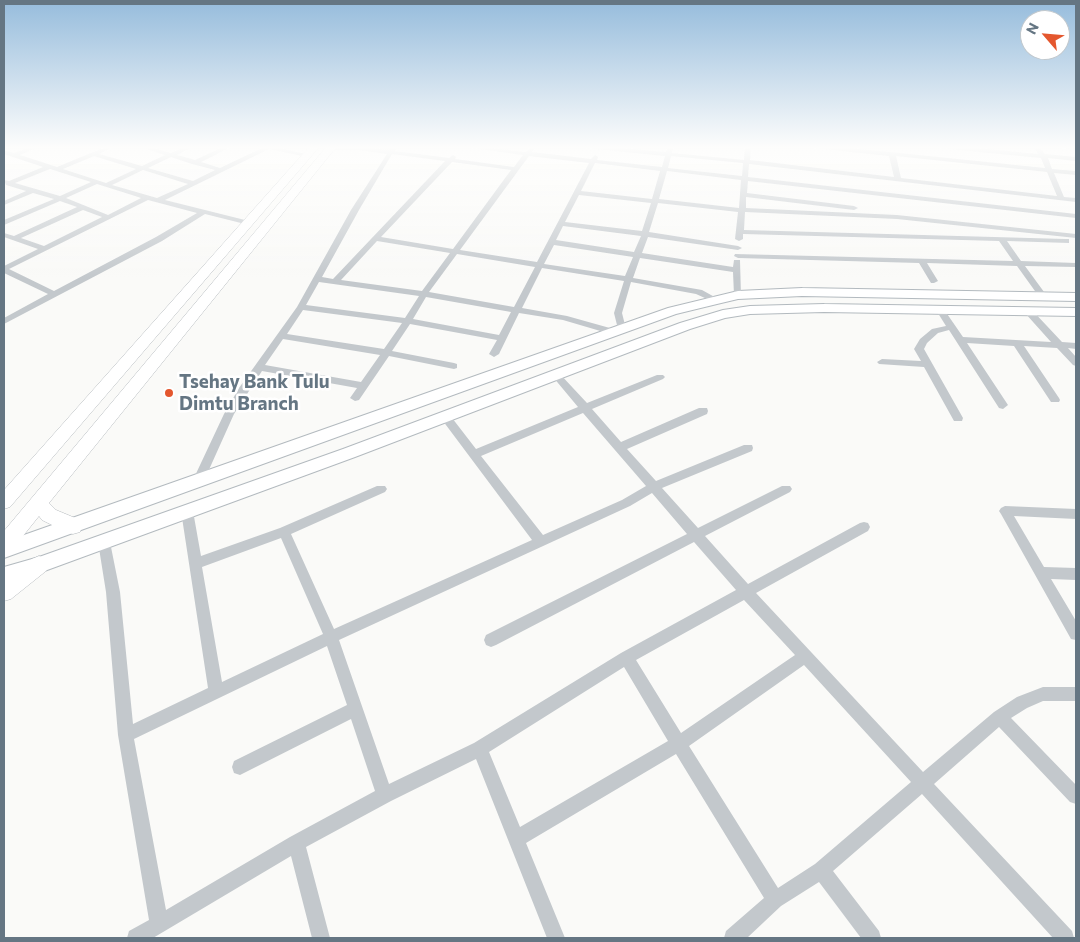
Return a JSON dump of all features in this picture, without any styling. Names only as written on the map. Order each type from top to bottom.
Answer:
[{"type":"main road","points":[[4,502],[275,190]]},
{"type":"main road","points":[[4,545],[296,190]]},
{"type":"main road","points":[[4,550],[672,311],[716,300],[738,295],[802,292],[1076,297]]},
{"type":"main road","points":[[4,575],[104,542],[445,417],[685,326],[723,314],[750,310],[824,308],[1076,312]]},
{"type":"main road","points":[[39,504],[49,515],[73,526]]},
{"type":"main road","points":[[4,592],[39,565]]},
{"type":"street","points":[[4,203],[33,190],[108,217]]},
{"type":"street","points":[[4,223],[78,190]]},
{"type":"street","points":[[122,190],[202,213],[246,223]]},
{"type":"street","points":[[157,201],[179,190]]},
{"type":"street","points":[[200,480],[230,414],[259,366],[301,307],[369,190]]},
{"type":"street","points":[[335,281],[422,190]]},
{"type":"street","points":[[355,398],[408,322],[424,294],[499,190]]},
{"type":"street","points":[[494,354],[579,190]]},
{"type":"street","points":[[316,279],[424,294],[564,318],[618,331],[618,314],[628,278],[658,190]]},
{"type":"street","points":[[738,295],[738,252],[744,190]]},
{"type":"street","points":[[849,190],[1076,216]]},
{"type":"street","points":[[984,190],[1076,200]]},
{"type":"street","points":[[1058,190],[1062,199]]},
{"type":"street","points":[[577,193],[742,210],[897,216]]},
{"type":"street","points":[[744,195],[1076,238]]},
{"type":"street","points":[[4,270],[147,198]]},
{"type":"street","points":[[14,239],[84,207]]},
{"type":"street","points":[[6,317],[159,239],[202,213]]},
{"type":"street","points":[[561,224],[644,234],[738,252],[922,262],[1076,265]]},
{"type":"street","points":[[740,232],[1065,241],[1076,238]]},
{"type":"street","points":[[4,235],[44,249]]},
{"type":"street","points":[[376,239],[628,278],[690,290],[716,300]]},
{"type":"street","points":[[1001,239],[1043,296]]},
{"type":"street","points":[[552,242],[737,270]]},
{"type":"street","points":[[922,262],[934,281]]},
{"type":"street","points":[[4,270],[54,294]]},
{"type":"street","points":[[301,307],[502,338]]},
{"type":"street","points":[[940,310],[1002,405]]},
{"type":"street","points":[[1028,312],[1076,363]]},
{"type":"street","points":[[952,327],[935,332],[923,341],[919,349],[958,418]]},
{"type":"street","points":[[282,336],[454,366]]},
{"type":"street","points":[[960,340],[1076,346]]},
{"type":"street","points":[[1017,343],[1055,400]]},
{"type":"street","points":[[882,362],[928,364]]},
{"type":"street","points":[[259,366],[364,386]]},
{"type":"street","points":[[556,375],[746,592],[1065,938]]},
{"type":"street","points":[[474,454],[660,378]]},
{"type":"street","points":[[619,448],[703,411]]},
{"type":"street","points":[[445,417],[541,542]]},
{"type":"street","points":[[126,734],[331,637],[626,503],[653,487],[748,448]]},
{"type":"street","points":[[195,564],[284,532],[381,489]]},
{"type":"street","points":[[491,640],[786,489]]},
{"type":"street","points":[[187,511],[216,692]]},
{"type":"street","points":[[1076,514],[1005,511],[1076,634]]},
{"type":"street","points":[[136,938],[296,843],[385,795],[480,749],[626,658],[864,527]]},
{"type":"street","points":[[284,532],[331,637],[385,795]]},
{"type":"street","points":[[104,542],[112,592],[126,734],[159,924]]},
{"type":"street","points":[[1041,573],[1076,574]]},
{"type":"street","points":[[516,839],[678,744],[806,656]]},
{"type":"street","points":[[626,658],[776,900]]},
{"type":"street","points":[[732,938],[776,900],[821,870],[998,717],[1022,702],[1043,694],[1076,694]]},
{"type":"street","points":[[240,767],[355,709]]},
{"type":"street","points":[[998,717],[1076,796]]},
{"type":"street","points":[[480,749],[556,938]]},
{"type":"street","points":[[296,843],[321,938]]},
{"type":"street","points":[[821,870],[872,938]]},
{"type":"place","name":"Tsehay Bank Tulu Dimtu Branch","points":[[169,393]]}]
